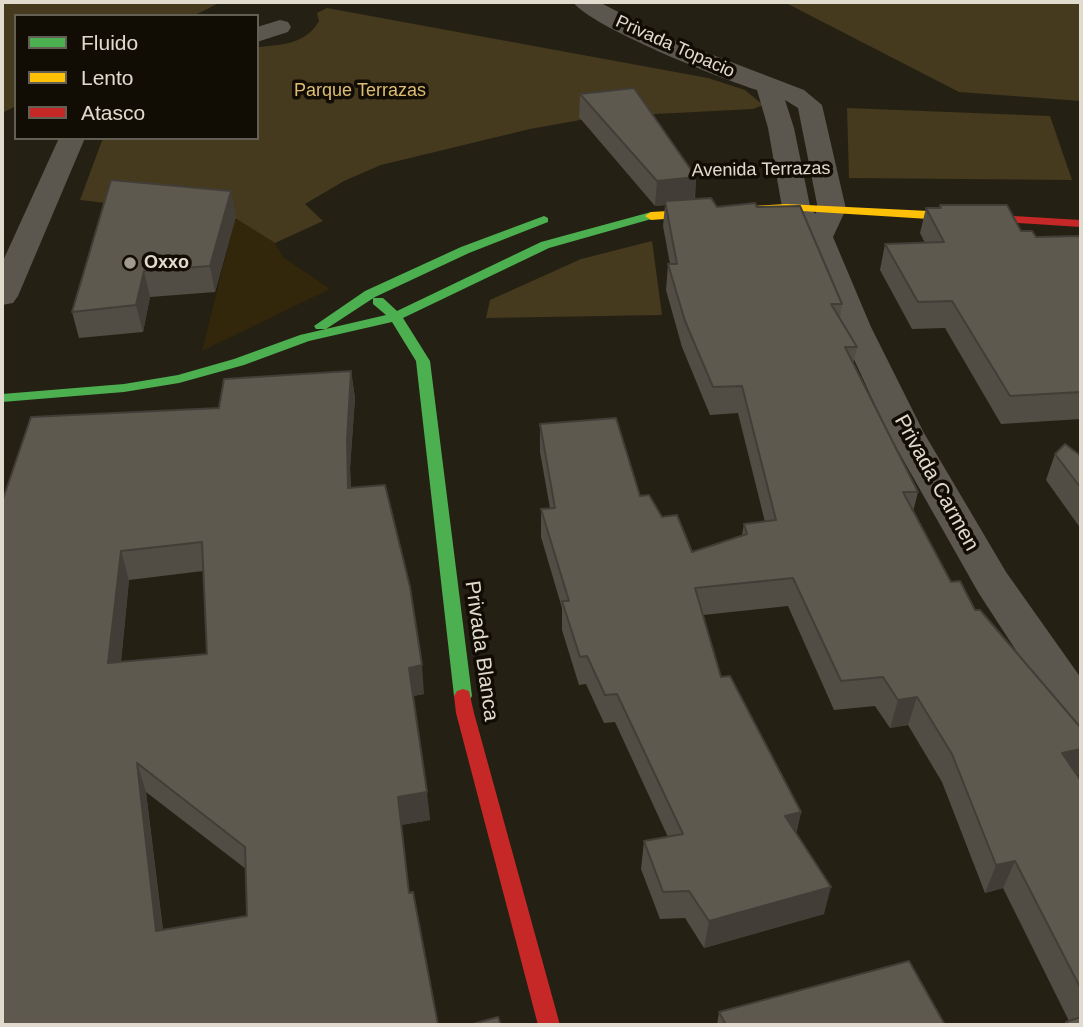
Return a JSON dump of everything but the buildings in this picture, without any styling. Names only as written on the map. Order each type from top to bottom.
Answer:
[{"type":"street","name":"Privada Topacio","points":[[584,2],[635,32],[769,88],[803,99],[813,111],[816,129],[812,197]]},
{"type":"street","points":[[259,34],[280,27]]},
{"type":"street","points":[[769,88],[781,128],[812,197]]},
{"type":"street","points":[[781,128],[816,129]]},
{"type":"street","points":[[2,296],[71,140]]},
{"type":"street","name":"Avenida Terrazas","points":[[2,398],[124,388],[179,379],[239,362],[305,338],[396,317],[545,245],[630,220],[812,197],[1081,223]]},
{"type":"street","name":"Privada Carmen","points":[[812,197],[855,327],[906,433],[992,582],[1081,713]]},
{"type":"street","name":"Avenida Terrazas","points":[[305,338],[370,293],[465,250],[565,214]]},
{"type":"street","name":"Privada Blanca","points":[[370,293],[396,317],[424,361],[465,713],[549,1025]]},
{"type":"shaded area","points":[[235,218],[275,243],[283,257],[330,289],[202,351]]},
{"type":"green space","points":[[2,2],[221,2],[197,14],[14,14],[14,107],[2,113]]},
{"type":"green space","points":[[784,2],[1081,2],[1081,101],[959,92]]},
{"type":"green space","name":"Parque Terrazas","points":[[327,8],[708,78],[745,90],[763,105],[753,109],[597,117],[530,129],[381,165],[344,181],[305,204],[323,221],[275,243],[235,218],[80,200],[102,140],[259,140],[259,47],[300,39],[314,29],[319,21],[317,13]]},
{"type":"green space","points":[[847,108],[1050,116],[1072,180],[849,178]]},
{"type":"green space","points":[[652,241],[662,315],[486,318],[490,300],[581,259]]},
{"type":"traffic: fast","points":[[2,398],[124,388],[179,379],[239,362],[305,338],[396,317],[545,245],[651,216]]},
{"type":"traffic: fast","points":[[321,326],[370,294],[465,250],[544,220]]},
{"type":"traffic: fast","points":[[378,301],[396,317],[423,361],[463,696]]},
{"type":"traffic: slow","points":[[651,216],[786,207],[929,215]]},
{"type":"traffic: jam","points":[[929,215],[1081,224]]},
{"type":"traffic: jam","points":[[463,696],[465,713],[549,1025]]},
{"type":"place","name":"Oxxo","points":[[130,263]]}]
